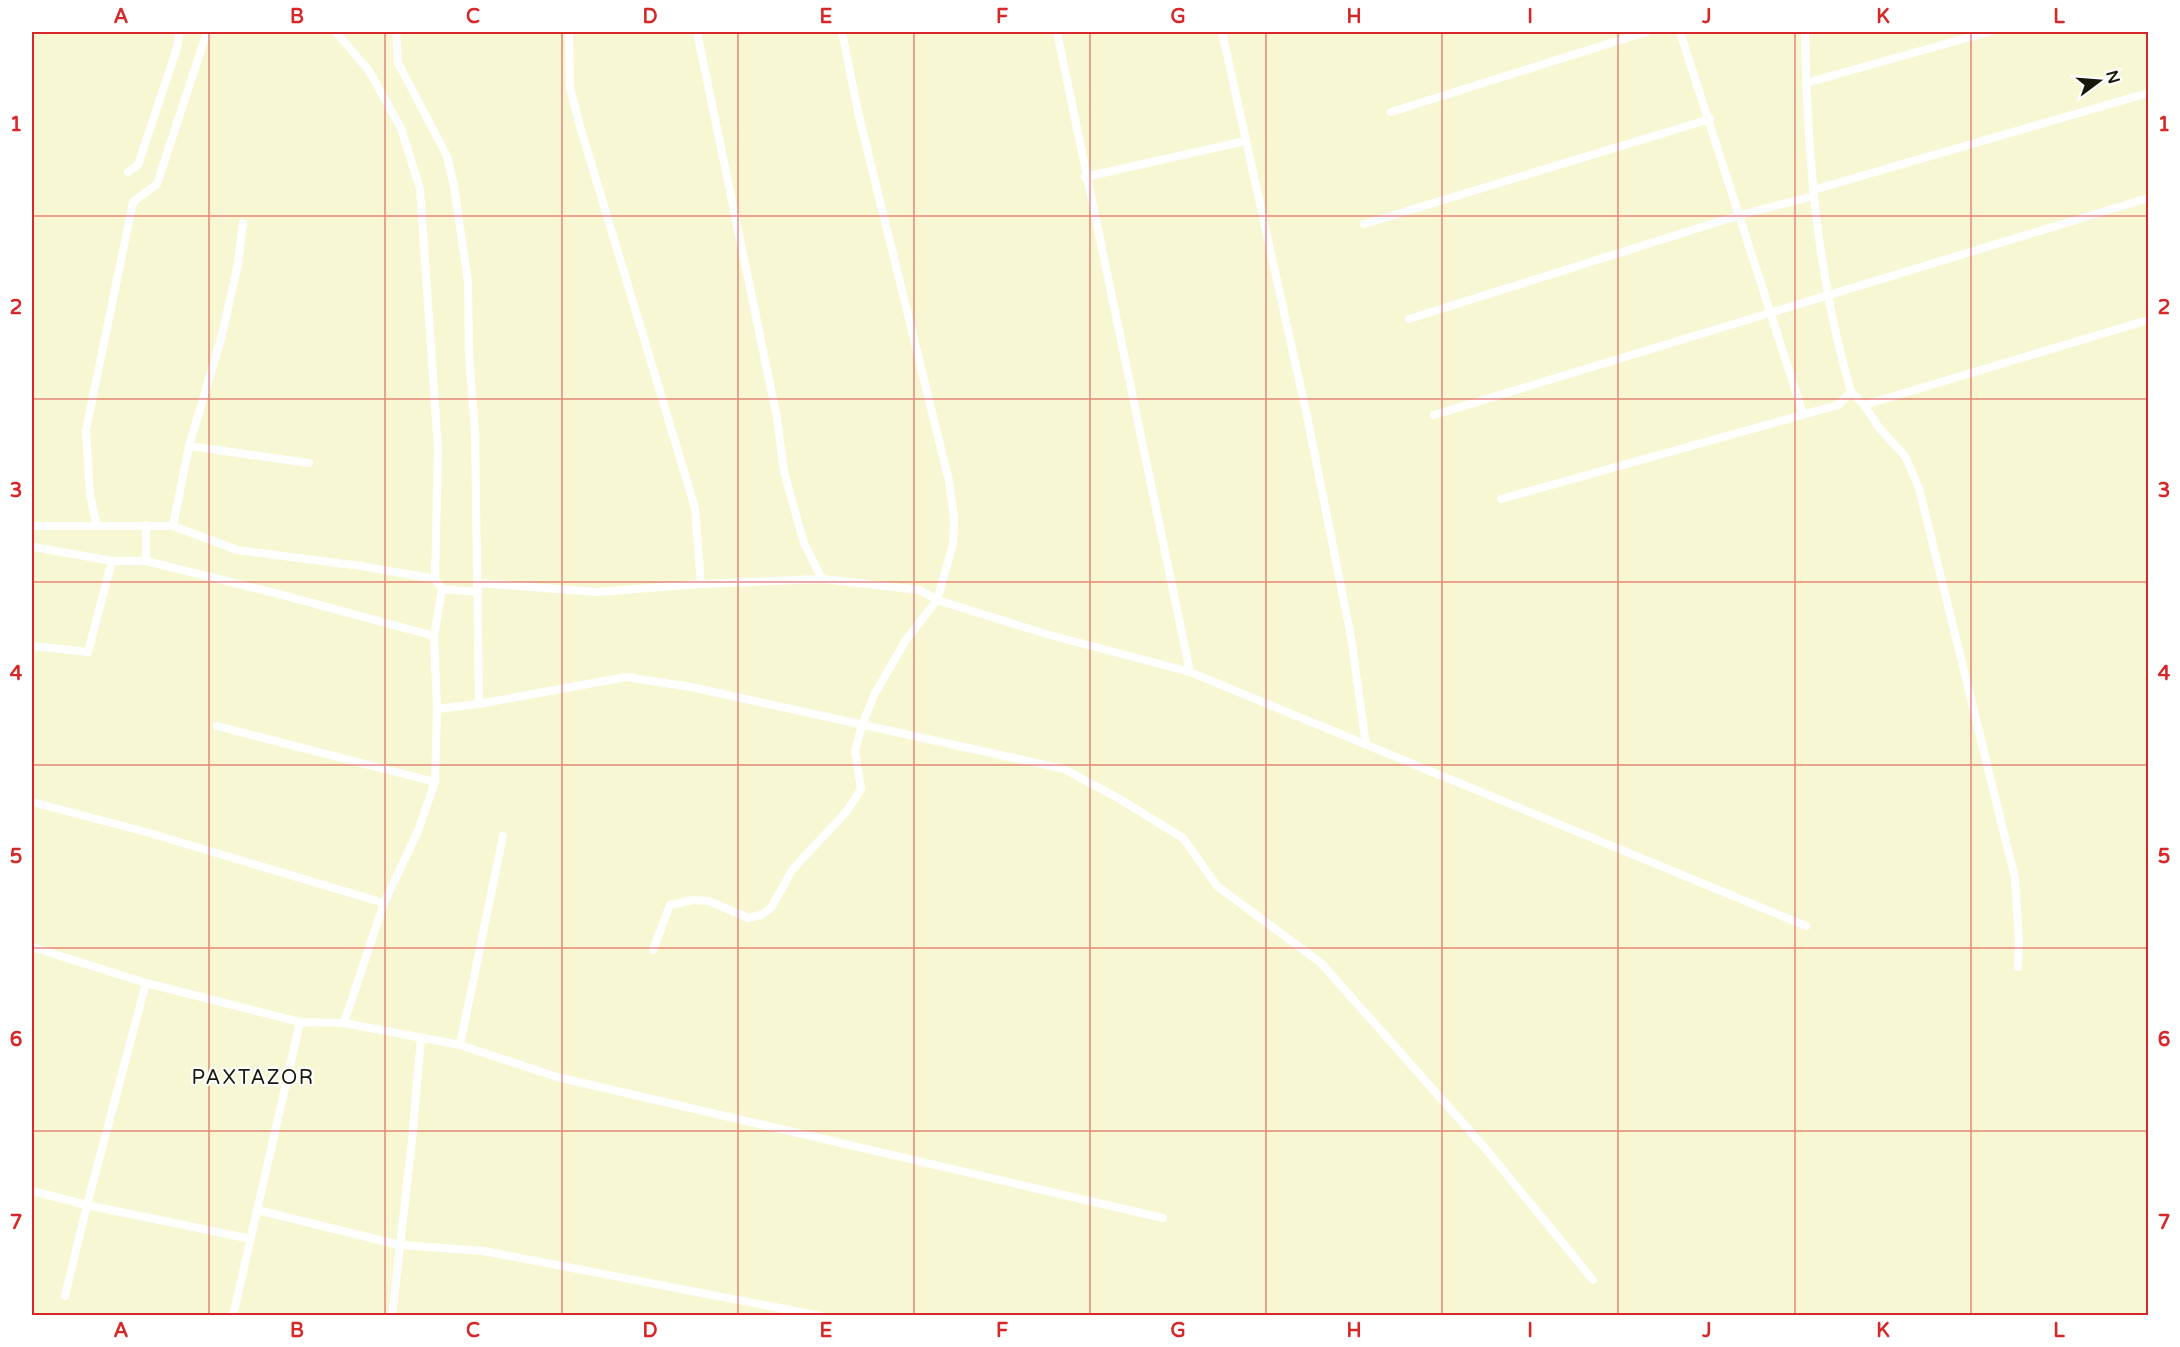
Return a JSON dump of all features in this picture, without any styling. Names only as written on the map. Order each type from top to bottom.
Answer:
[{"type":"street","points":[[128,172],[138,165],[177,48],[180,32]]},
{"type":"street","points":[[97,526],[90,495],[86,430],[133,202],[157,184],[207,32]]},
{"type":"street","points":[[336,32],[369,70],[401,128],[420,189],[438,449],[435,579],[442,590],[434,636],[437,709],[435,782],[418,831],[384,903],[344,1023]]},
{"type":"street","points":[[396,32],[398,63],[447,156],[454,186],[468,282],[469,355],[475,431],[479,704]]},
{"type":"street","points":[[569,32],[570,88],[695,508],[701,584]]},
{"type":"street","points":[[697,32],[777,418],[784,472],[804,543],[822,579]]},
{"type":"street","points":[[653,950],[670,905],[693,900],[709,901],[748,918],[761,915],[771,908],[792,870],[847,811],[861,789],[855,751],[862,725],[875,693],[906,640],[937,600],[952,544],[954,518],[949,481],[858,112],[842,32]]},
{"type":"street","points":[[1056,32],[1190,672]]},
{"type":"street","points":[[1222,32],[1310,428],[1351,637],[1366,745]]},
{"type":"street","points":[[1391,112],[1646,32]]},
{"type":"street","points":[[1680,32],[1710,119],[1769,313],[1803,414]]},
{"type":"street","points":[[1805,32],[1806,83],[1814,193],[1828,296],[1839,350],[1851,392],[1905,456],[1919,488],[2015,878],[2019,942],[2018,967]]},
{"type":"street","points":[[1806,83],[1988,32]]},
{"type":"street","points":[[1409,319],[1740,215],[2148,93]]},
{"type":"street","points":[[1364,224],[1710,119]]},
{"type":"street","points":[[1085,177],[1245,141]]},
{"type":"street","points":[[1434,416],[2148,198]]},
{"type":"street","points":[[173,526],[189,446],[221,339],[238,264],[243,224]]},
{"type":"street","points":[[1864,405],[2148,320]]},
{"type":"street","points":[[1501,499],[1838,405],[1851,392]]},
{"type":"street","points":[[189,446],[309,463]]},
{"type":"street","points":[[146,525],[146,561]]},
{"type":"street","points":[[32,526],[173,526],[237,550],[361,566],[435,579]]},
{"type":"street","points":[[34,547],[112,561],[146,561],[434,636]]},
{"type":"street","points":[[32,646],[88,652],[112,561]]},
{"type":"street","points":[[478,583],[597,592],[701,584],[822,579],[920,590],[937,600],[1046,634],[1190,672],[1806,927]]},
{"type":"street","points":[[442,590],[478,592]]},
{"type":"street","points":[[437,709],[479,704],[626,677],[691,687],[1064,769],[1118,798],[1183,838],[1217,886],[1321,963],[1485,1148],[1593,1280]]},
{"type":"street","points":[[217,726],[435,782]]},
{"type":"street","points":[[32,802],[167,838],[384,903]]},
{"type":"street","points":[[460,1045],[503,836]]},
{"type":"street","points":[[32,947],[146,983],[300,1022],[344,1023],[460,1045],[557,1077],[1163,1218]]},
{"type":"street","points":[[65,1296],[146,983]]},
{"type":"street","points":[[233,1316],[300,1022]]},
{"type":"street","points":[[392,1316],[421,1038]]},
{"type":"street","points":[[32,1191],[87,1205],[251,1239]]},
{"type":"street","points":[[257,1210],[400,1245],[484,1251],[821,1316]]},
{"type":"district","name":"PAXTAZOR","points":[[253,1078]]}]
